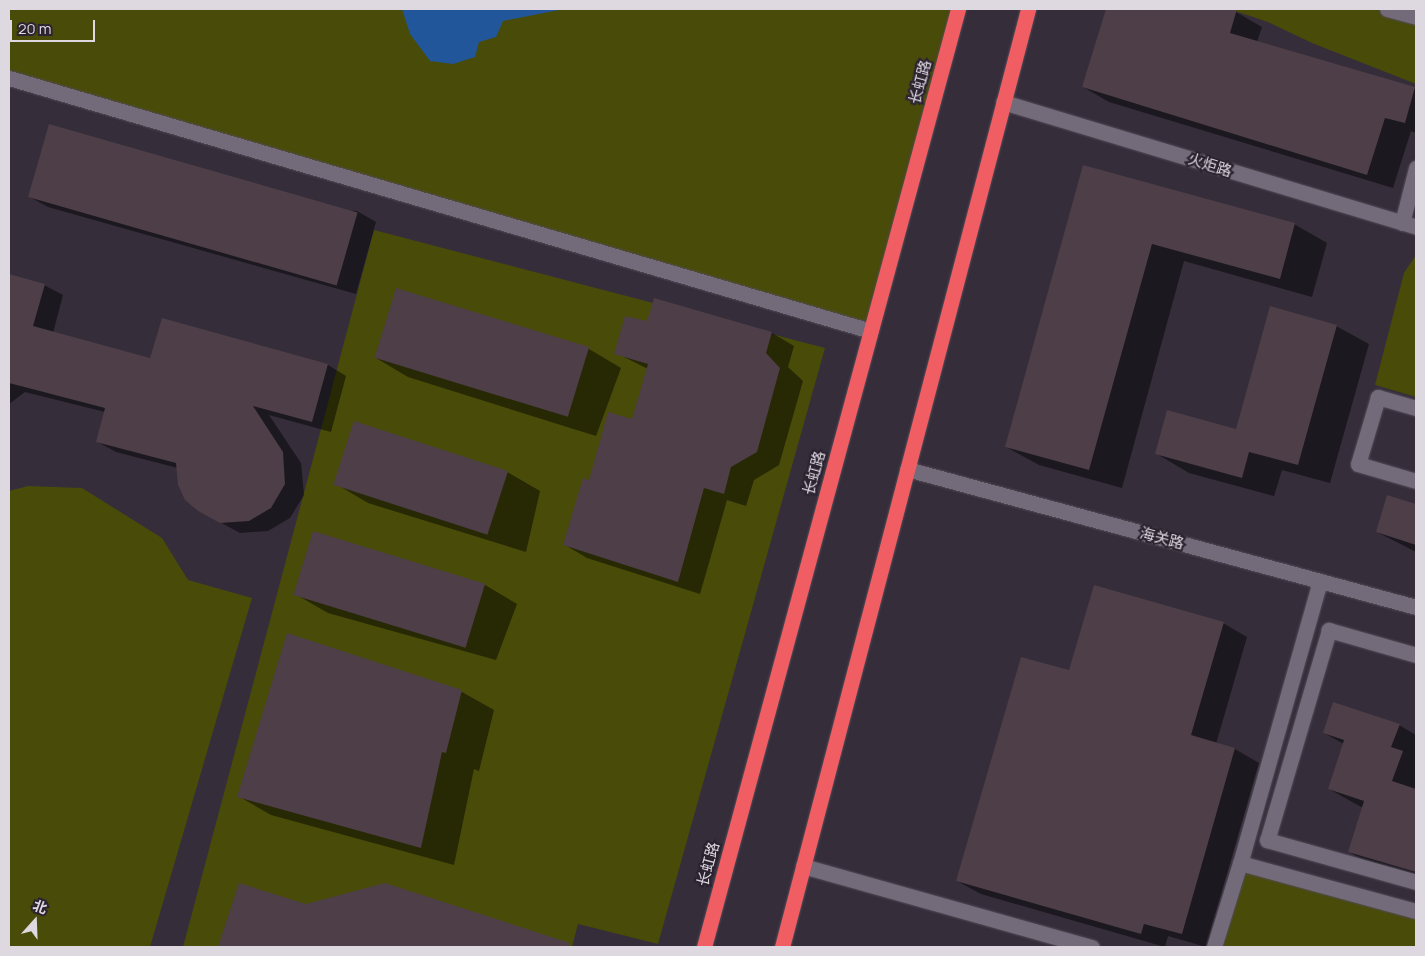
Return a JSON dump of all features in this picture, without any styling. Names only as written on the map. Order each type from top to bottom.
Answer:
[{"type":"highway","name":"长虹路","points":[[704,947],[958,9]]},
{"type":"highway","points":[[782,947],[1028,9]]},
{"type":"street","points":[[1387,9],[1416,17]]},
{"type":"street","points":[[9,78],[871,331]]},
{"type":"street","name":"火炬路","points":[[1003,102],[1416,228]]},
{"type":"street","points":[[1402,223],[1416,168]]},
{"type":"street","points":[[1416,408],[1378,397],[1358,464],[1416,481]]},
{"type":"street","name":"海关路","points":[[907,469],[1416,607]]},
{"type":"street","points":[[1214,947],[1320,581]]},
{"type":"street","points":[[1416,654],[1329,630],[1267,840],[1416,882]]},
{"type":"street","points":[[1240,862],[1416,911]]},
{"type":"street","points":[[803,866],[1092,947]]},
{"type":"shaded area","points":[[9,9],[958,9],[871,331],[9,78]]},
{"type":"shaded area","points":[[1229,9],[1416,10],[1416,84],[1312,43],[1268,22]]},
{"type":"shaded area","points":[[374,230],[825,348],[658,944],[578,924],[572,947],[183,947]]},
{"type":"shaded area","points":[[1416,255],[1416,397],[1375,385],[1404,273]]},
{"type":"shaded area","points":[[28,486],[82,488],[162,538],[188,580],[252,598],[150,947],[9,947],[9,491]]},
{"type":"shaded area","points":[[1240,863],[1416,911],[1416,947],[1214,947]]},
{"type":"water","points":[[402,9],[564,9],[503,21],[496,37],[479,42],[475,57],[453,64],[430,61],[410,34]]},
{"type":"building","points":[[1106,9],[1237,9],[1230,33],[1415,87],[1405,123],[1385,118],[1367,175],[1082,87]]},
{"type":"building","points":[[49,124],[358,212],[337,286],[28,197]]},
{"type":"building","points":[[1083,165],[1295,223],[1280,279],[1152,244],[1089,470],[1005,447]]},
{"type":"building","points":[[9,274],[45,284],[33,326],[150,358],[162,318],[328,364],[312,422],[253,406],[283,452],[285,484],[271,508],[249,521],[220,523],[198,511],[185,500],[178,485],[176,463],[96,442],[105,408],[9,383]]},
{"type":"building","points":[[396,288],[589,347],[568,417],[375,358]]},
{"type":"building","points":[[654,298],[772,332],[766,353],[780,368],[757,452],[731,467],[724,494],[704,488],[678,582],[563,545],[583,478],[589,480],[608,412],[632,419],[648,364],[614,354],[625,316],[647,321]]},
{"type":"building","points":[[1270,306],[1337,325],[1298,465],[1249,452],[1242,478],[1155,454],[1167,410],[1236,429]]},
{"type":"building","points":[[354,421],[508,471],[487,535],[333,485]]},
{"type":"building","points":[[1387,495],[1416,504],[1416,545],[1376,532]]},
{"type":"building","points":[[313,531],[485,584],[466,648],[293,595]]},
{"type":"building","points":[[1094,585],[1224,622],[1191,735],[1235,748],[1182,934],[1144,924],[1141,934],[956,881],[1021,657],[1069,670]]},
{"type":"building","points":[[287,633],[462,690],[446,753],[442,752],[421,848],[237,797]]},
{"type":"building","points":[[1333,702],[1400,724],[1391,747],[1403,751],[1392,781],[1416,789],[1416,872],[1348,852],[1364,801],[1328,789],[1344,740],[1323,733]]},
{"type":"building","points":[[239,883],[306,904],[385,883],[570,943],[570,947],[218,947]]}]
